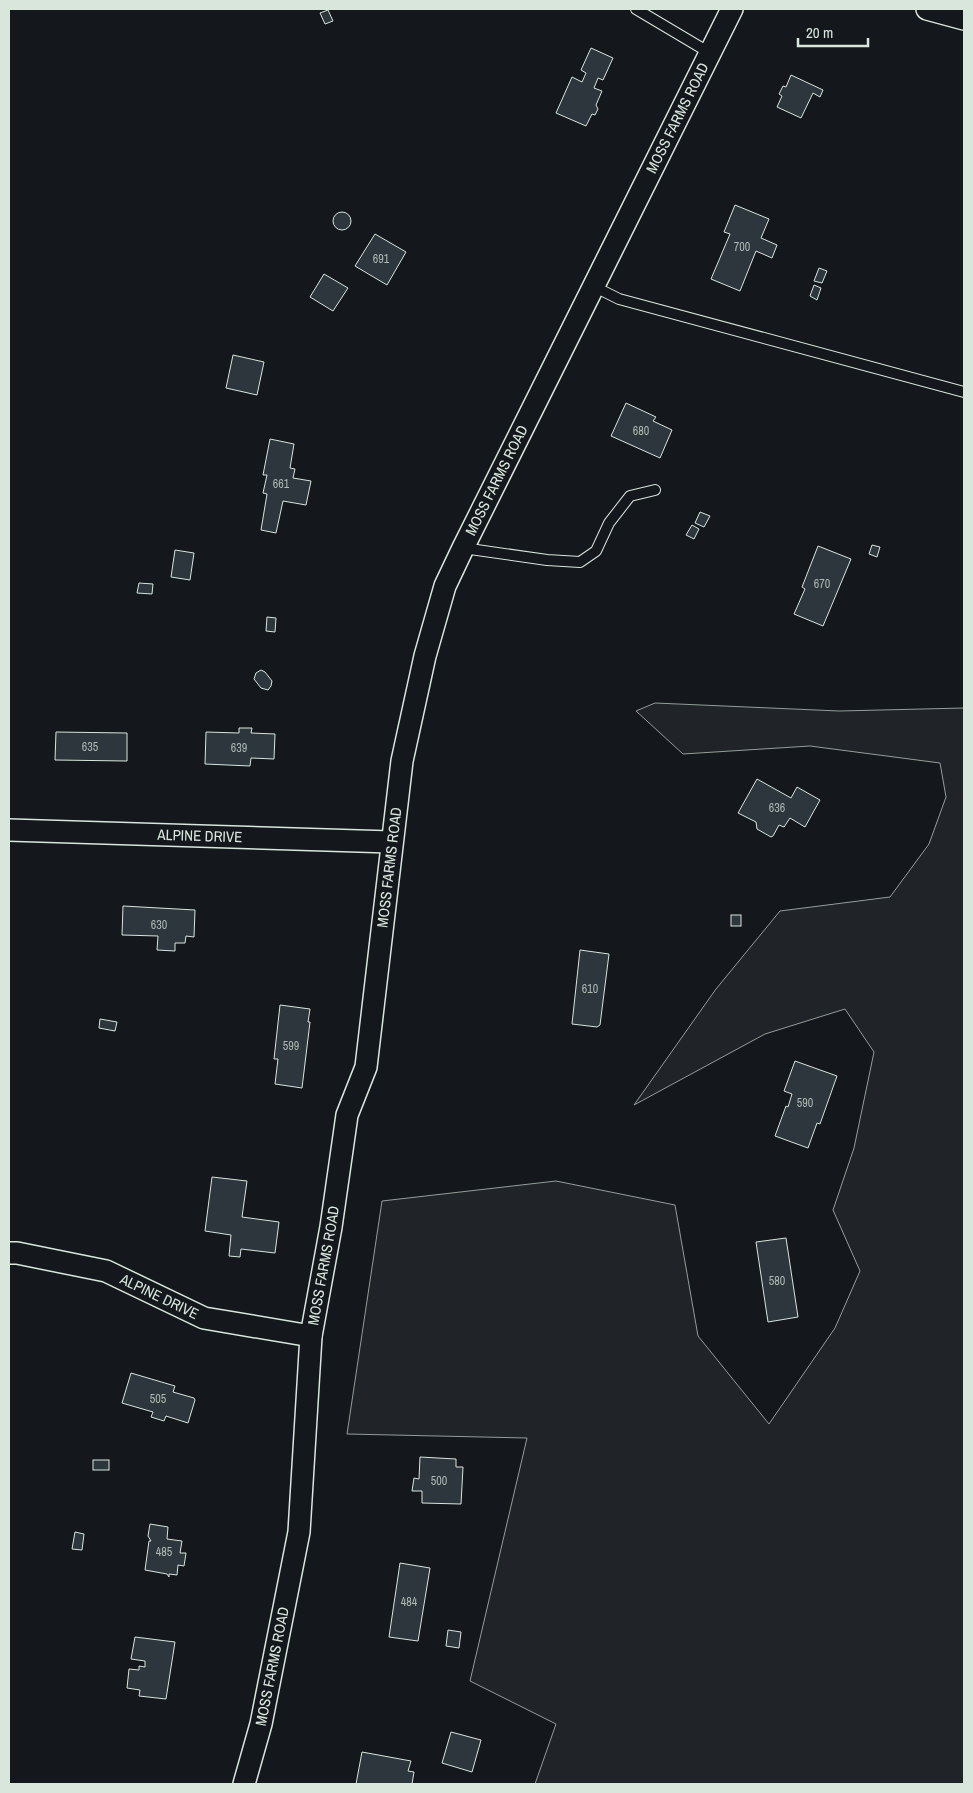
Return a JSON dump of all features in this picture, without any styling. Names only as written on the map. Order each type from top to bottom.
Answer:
[{"type":"street","name":"MOSS FARMS ROAD","points":[[244,1784],[261,1724],[299,1532],[312,1336],[332,1227],[347,1115],[366,1067],[402,761],[425,656],[445,586],[463,548],[732,9]]},
{"type":"street","points":[[927,9],[964,19]]},
{"type":"street","name":"ALPINE DRIVE","points":[[9,830],[391,842]]},
{"type":"street","name":"ALPINE DRIVE","points":[[9,1253],[106,1271],[204,1318],[312,1336]]},
{"type":"lane","points":[[636,9],[710,53]]},
{"type":"lane","points":[[593,286],[619,299],[964,392]]},
{"type":"lane","points":[[463,548],[548,560],[580,562],[596,551],[609,523],[630,496],[655,490]]},
{"type":"shaded area","points":[[655,703],[839,711],[964,708],[964,1784],[535,1784],[556,1724],[470,1681],[527,1438],[347,1434],[382,1201],[556,1181],[675,1205],[698,1336],[769,1424],[835,1328],[860,1271],[833,1210],[854,1148],[874,1052],[845,1009],[765,1034],[634,1105],[716,989],[780,911],[890,897],[929,844],[946,797],[940,763],[810,746],[683,754],[636,711]]},
{"type":"building","points":[[328,10],[333,21],[325,24],[320,13]]},
{"type":"building","points":[[591,48],[613,58],[603,80],[598,78],[594,88],[602,91],[596,105],[598,109],[595,115],[592,114],[586,126],[556,113],[572,77],[582,82],[586,73],[581,70]]},
{"type":"building","points":[[791,75],[823,90],[820,97],[813,93],[801,118],[777,107],[782,96],[779,94],[783,86],[786,87]]},
{"type":"building","points":[[735,205],[769,219],[761,238],[777,245],[772,258],[756,251],[740,291],[711,279],[730,234],[724,232]]},
{"type":"building","points":[[342,212],[348,215],[351,221],[348,227],[342,230],[336,227],[333,221],[336,215]]},
{"type":"building","points":[[375,234],[406,252],[387,285],[355,266]]},
{"type":"building","points":[[819,268],[827,271],[822,283],[814,281]]},
{"type":"building","points":[[324,274],[348,288],[333,311],[310,297]]},
{"type":"building","points":[[814,285],[821,288],[817,300],[810,296]]},
{"type":"building","points":[[233,355],[264,362],[257,395],[226,388]]},
{"type":"building","points":[[626,403],[656,417],[653,421],[672,430],[660,458],[611,436]]},
{"type":"building","points":[[270,439],[294,444],[290,468],[295,469],[293,478],[311,481],[306,505],[283,501],[276,533],[261,530],[267,494],[263,493],[267,475],[263,475]]},
{"type":"building","points":[[700,512],[710,516],[704,527],[695,523]]},
{"type":"building","points":[[692,525],[699,529],[694,539],[686,535]]},
{"type":"building","points":[[872,545],[880,547],[877,557],[869,554]]},
{"type":"building","points":[[818,546],[851,559],[823,626],[794,614],[805,589],[802,587]]},
{"type":"building","points":[[175,550],[194,553],[190,580],[171,577]]},
{"type":"building","points":[[139,583],[153,584],[152,594],[137,593]]},
{"type":"building","points":[[267,617],[276,618],[275,632],[266,631]]},
{"type":"building","points":[[261,670],[272,681],[268,690],[261,688],[254,679],[256,673]]},
{"type":"building","points":[[239,728],[252,728],[251,733],[275,734],[274,759],[251,758],[250,766],[205,764],[206,732],[239,733]]},
{"type":"building","points":[[56,732],[127,733],[127,761],[55,760]]},
{"type":"building","points":[[757,779],[791,798],[797,787],[820,800],[805,827],[790,818],[784,827],[779,825],[771,837],[757,829],[756,822],[738,813]]},
{"type":"building","points":[[123,906],[195,910],[194,937],[186,936],[185,943],[175,943],[175,951],[157,950],[158,936],[122,935]]},
{"type":"building","points":[[731,915],[741,915],[741,926],[731,926]]},
{"type":"building","points":[[580,950],[609,954],[600,1025],[597,1027],[572,1024]]},
{"type":"building","points":[[280,1005],[310,1009],[302,1088],[275,1084],[278,1059],[274,1059]]},
{"type":"building","points":[[100,1019],[117,1022],[115,1031],[99,1028]]},
{"type":"building","points":[[795,1061],[837,1076],[820,1124],[817,1123],[808,1148],[775,1136],[792,1094],[784,1091]]},
{"type":"building","points":[[212,1177],[247,1181],[242,1217],[279,1222],[275,1253],[241,1249],[240,1257],[229,1256],[231,1235],[205,1231]]},
{"type":"building","points":[[786,1238],[798,1317],[768,1322],[756,1242]]},
{"type":"building","points":[[131,1373],[175,1386],[173,1392],[194,1398],[188,1423],[166,1416],[164,1421],[151,1417],[153,1412],[122,1403]]},
{"type":"building","points":[[420,1457],[456,1459],[456,1467],[463,1467],[461,1504],[422,1503],[422,1491],[412,1491],[414,1478],[419,1479]]},
{"type":"building","points":[[93,1460],[109,1460],[109,1470],[93,1470]]},
{"type":"building","points":[[150,1524],[168,1527],[167,1539],[182,1541],[180,1553],[186,1553],[184,1566],[178,1565],[177,1575],[169,1574],[169,1577],[167,1574],[145,1570],[149,1541],[151,1541],[148,1536]]},
{"type":"building","points":[[75,1532],[84,1534],[82,1550],[72,1549]]},
{"type":"building","points":[[400,1563],[430,1568],[418,1641],[389,1637]]},
{"type":"building","points":[[448,1630],[461,1632],[459,1648],[446,1646]]},
{"type":"building","points":[[135,1637],[175,1642],[166,1699],[139,1696],[140,1690],[127,1688],[129,1669],[139,1670],[139,1666],[145,1667],[145,1661],[131,1659]]},
{"type":"building","points":[[451,1732],[481,1740],[472,1772],[442,1763]]},
{"type":"building","points":[[362,1752],[411,1761],[408,1771],[414,1772],[412,1784],[356,1784]]}]
